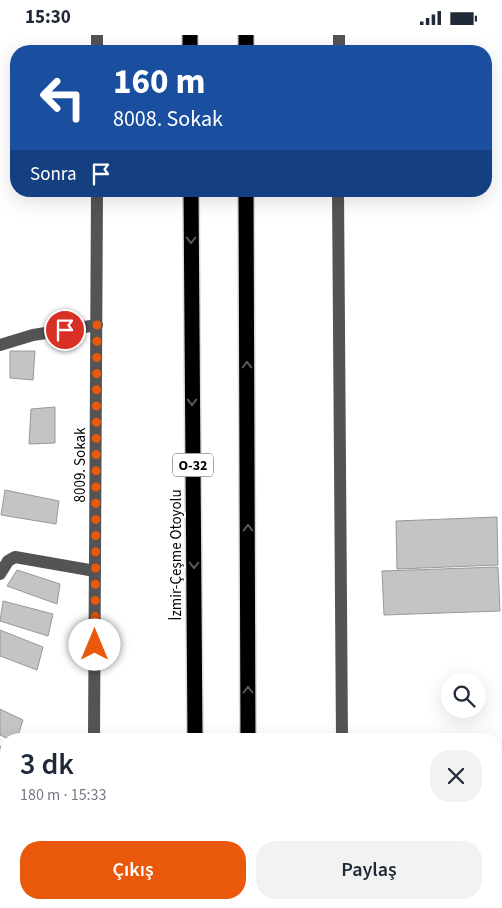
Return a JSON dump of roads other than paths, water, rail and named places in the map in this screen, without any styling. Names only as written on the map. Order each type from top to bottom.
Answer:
[{"type":"highway","name":"İzmir-Çeşme Otoyolu","points":[[191,197],[195,733]]},
{"type":"highway","points":[[246,197],[248,733]]},
{"type":"street","name":"8009. Sokak","points":[[94,733],[97,197]]},
{"type":"street","points":[[338,197],[342,733]]},
{"type":"street","points":[[0,345],[33,335],[97,325]]},
{"type":"street","points":[[0,574],[8,561],[16,557],[95,571]]}]
